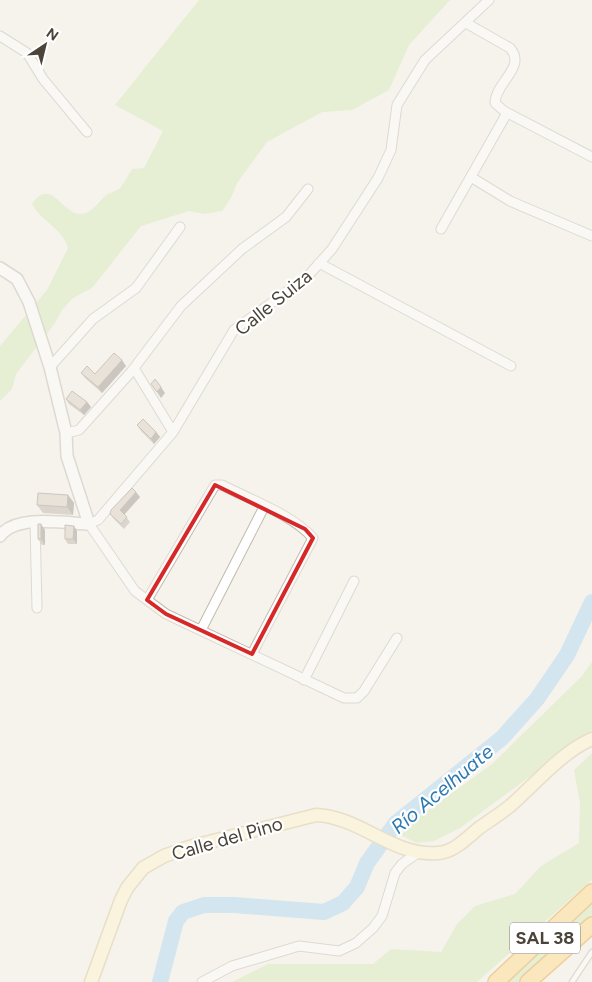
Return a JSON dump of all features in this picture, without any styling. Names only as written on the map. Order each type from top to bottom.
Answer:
[{"type":"highway","name":"SAL 38","points":[[496,982],[592,892]]},
{"type":"highway","name":"SAL 38","points":[[528,982],[592,925]]},
{"type":"main road","name":"Calle del Pino","points":[[91,982],[127,888],[143,868],[153,862],[189,847],[303,817],[330,816],[357,825],[402,849],[438,853],[457,846],[508,808],[575,749],[592,739]]},
{"type":"street","name":"Calle Suiza","points":[[89,524],[98,520],[173,432],[234,330],[307,276],[332,249],[378,178],[391,150],[397,106],[402,98],[426,60],[489,0]]},
{"type":"street","points":[[466,23],[510,48],[515,54],[516,63],[495,96],[495,103],[508,113],[592,157]]},
{"type":"street","points":[[0,36],[27,53],[43,79],[87,132]]},
{"type":"street","points":[[441,229],[508,113]]},
{"type":"street","points":[[471,177],[510,201],[592,236]]},
{"type":"street","points":[[66,433],[79,430],[134,368],[181,306],[242,249],[286,217],[308,190]]},
{"type":"street","points":[[50,367],[93,319],[136,288],[180,226]]},
{"type":"street","points":[[320,263],[511,366]]},
{"type":"street","points":[[0,268],[17,279],[28,302],[50,367],[66,433],[67,456],[89,524],[135,591],[166,614],[344,698],[357,698],[364,691],[396,638]]},
{"type":"street","points":[[134,368],[173,432]]},
{"type":"street","points":[[147,600],[215,485],[222,485],[264,506],[305,529],[312,538],[252,654]]},
{"type":"street","points":[[201,630],[264,506]]},
{"type":"street","points":[[0,536],[6,528],[14,524],[35,522],[89,524]]},
{"type":"street","points":[[35,522],[37,608]]},
{"type":"street","points":[[304,680],[354,581]]},
{"type":"street","points":[[202,982],[232,966],[299,946],[339,951],[356,943],[374,928],[382,916],[395,873],[402,864],[419,852]]},
{"type":"lane","points":[[572,982],[592,952]]},
{"type":"highlighted area","points":[[215,485],[305,529],[313,538],[252,654],[166,614],[147,600]]},
{"type":"green space","points":[[199,0],[450,0],[409,45],[389,90],[352,110],[322,112],[267,142],[237,183],[231,198],[222,211],[205,214],[189,211],[141,226],[92,288],[73,298],[62,310],[55,323],[16,374],[12,389],[0,401],[0,346],[47,290],[68,248],[62,236],[32,204],[39,196],[45,194],[56,198],[74,212],[80,214],[89,212],[108,194],[119,189],[132,169],[144,168],[163,131],[115,105]]},
{"type":"green space","points":[[592,662],[592,731],[460,828],[434,841],[416,843],[401,835],[412,822],[492,764],[581,677]]},
{"type":"green space","points":[[592,753],[592,880],[477,982],[232,982],[268,964],[373,964],[391,949],[441,952],[457,924],[475,906],[515,894],[541,866],[579,843],[580,803],[574,770]]},
{"type":"green space","points":[[592,898],[592,918],[519,982],[501,982]]},
{"type":"building","points":[[114,353],[122,360],[98,387],[81,373],[87,366],[95,374]]},
{"type":"building","points":[[155,379],[161,387],[157,392],[151,384]]},
{"type":"building","points":[[72,391],[87,402],[80,410],[66,399]]},
{"type":"building","points":[[143,419],[156,432],[151,439],[137,425]]},
{"type":"building","points":[[132,488],[136,492],[120,510],[127,517],[121,524],[110,514],[111,510]]},
{"type":"building","points":[[38,493],[68,495],[67,507],[37,505]]},
{"type":"building","points":[[38,524],[41,524],[41,539],[38,539]]},
{"type":"building","points":[[65,525],[74,526],[73,539],[65,539]]},
{"type":"waterway","name":"Río Acelhuate","points":[[160,982],[176,921],[183,912],[204,905],[234,905],[324,912],[343,903],[357,887],[367,863],[396,823],[502,738],[537,699],[567,655],[592,602]]}]
